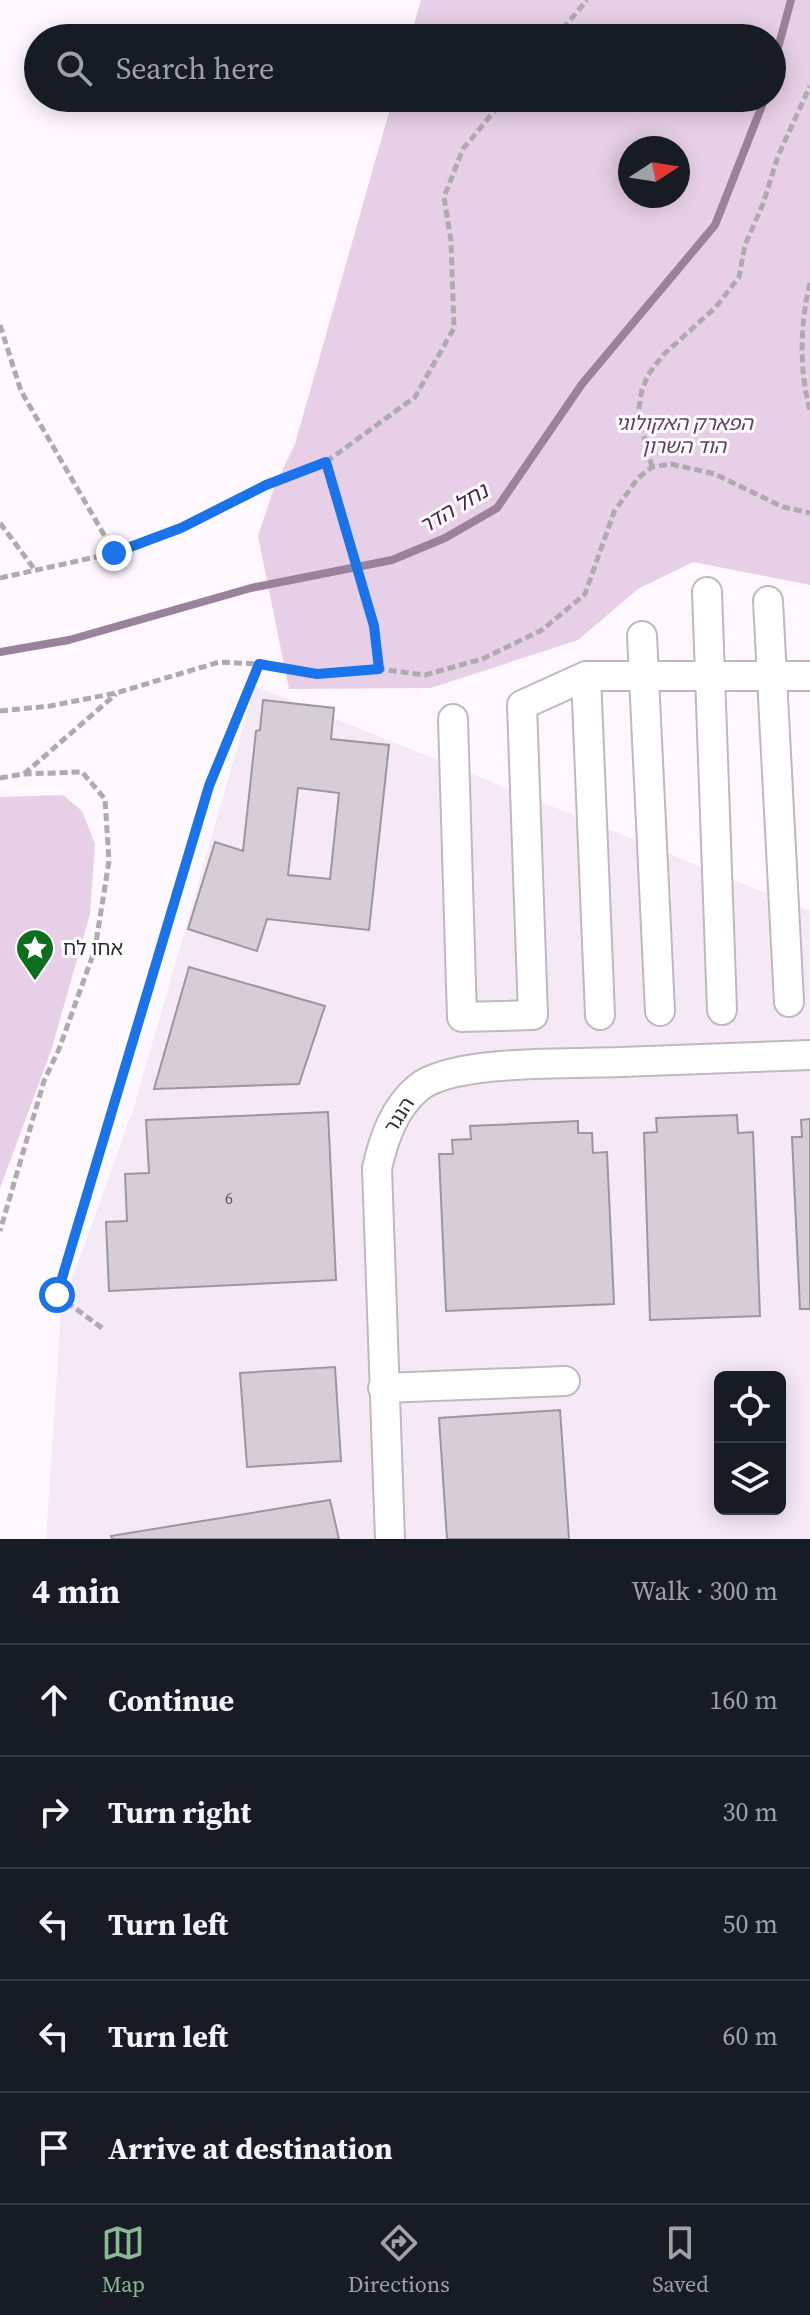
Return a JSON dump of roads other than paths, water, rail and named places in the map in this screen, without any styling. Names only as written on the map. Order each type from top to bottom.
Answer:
[{"type":"street","points":[[707,592],[722,1010]]},
{"type":"street","points":[[768,601],[789,1002]]},
{"type":"street","points":[[642,636],[660,1011]]},
{"type":"street","points":[[453,719],[462,1017],[533,1015],[522,705],[586,676],[810,676]]},
{"type":"street","points":[[586,676],[600,1015]]},
{"type":"street","name":"הנגר","points":[[390,1539],[377,1168],[385,1137],[397,1112],[419,1086],[454,1073],[486,1068],[810,1055]]},
{"type":"street","points":[[383,1388],[565,1381]]},
{"type":"waterway","name":"נחל הדר","points":[[784,24],[791,0]]},
{"type":"waterway","name":"נחל הדר","points":[[0,652],[69,640],[251,588],[392,560],[445,538],[497,508],[582,384],[715,225],[759,112]]},
{"type":"place","name":"אחו לח","points":[[35,982]]},
{"type":"park label","name":"הפארק האקולוגי הוד השרון","points":[[684,434]]}]
